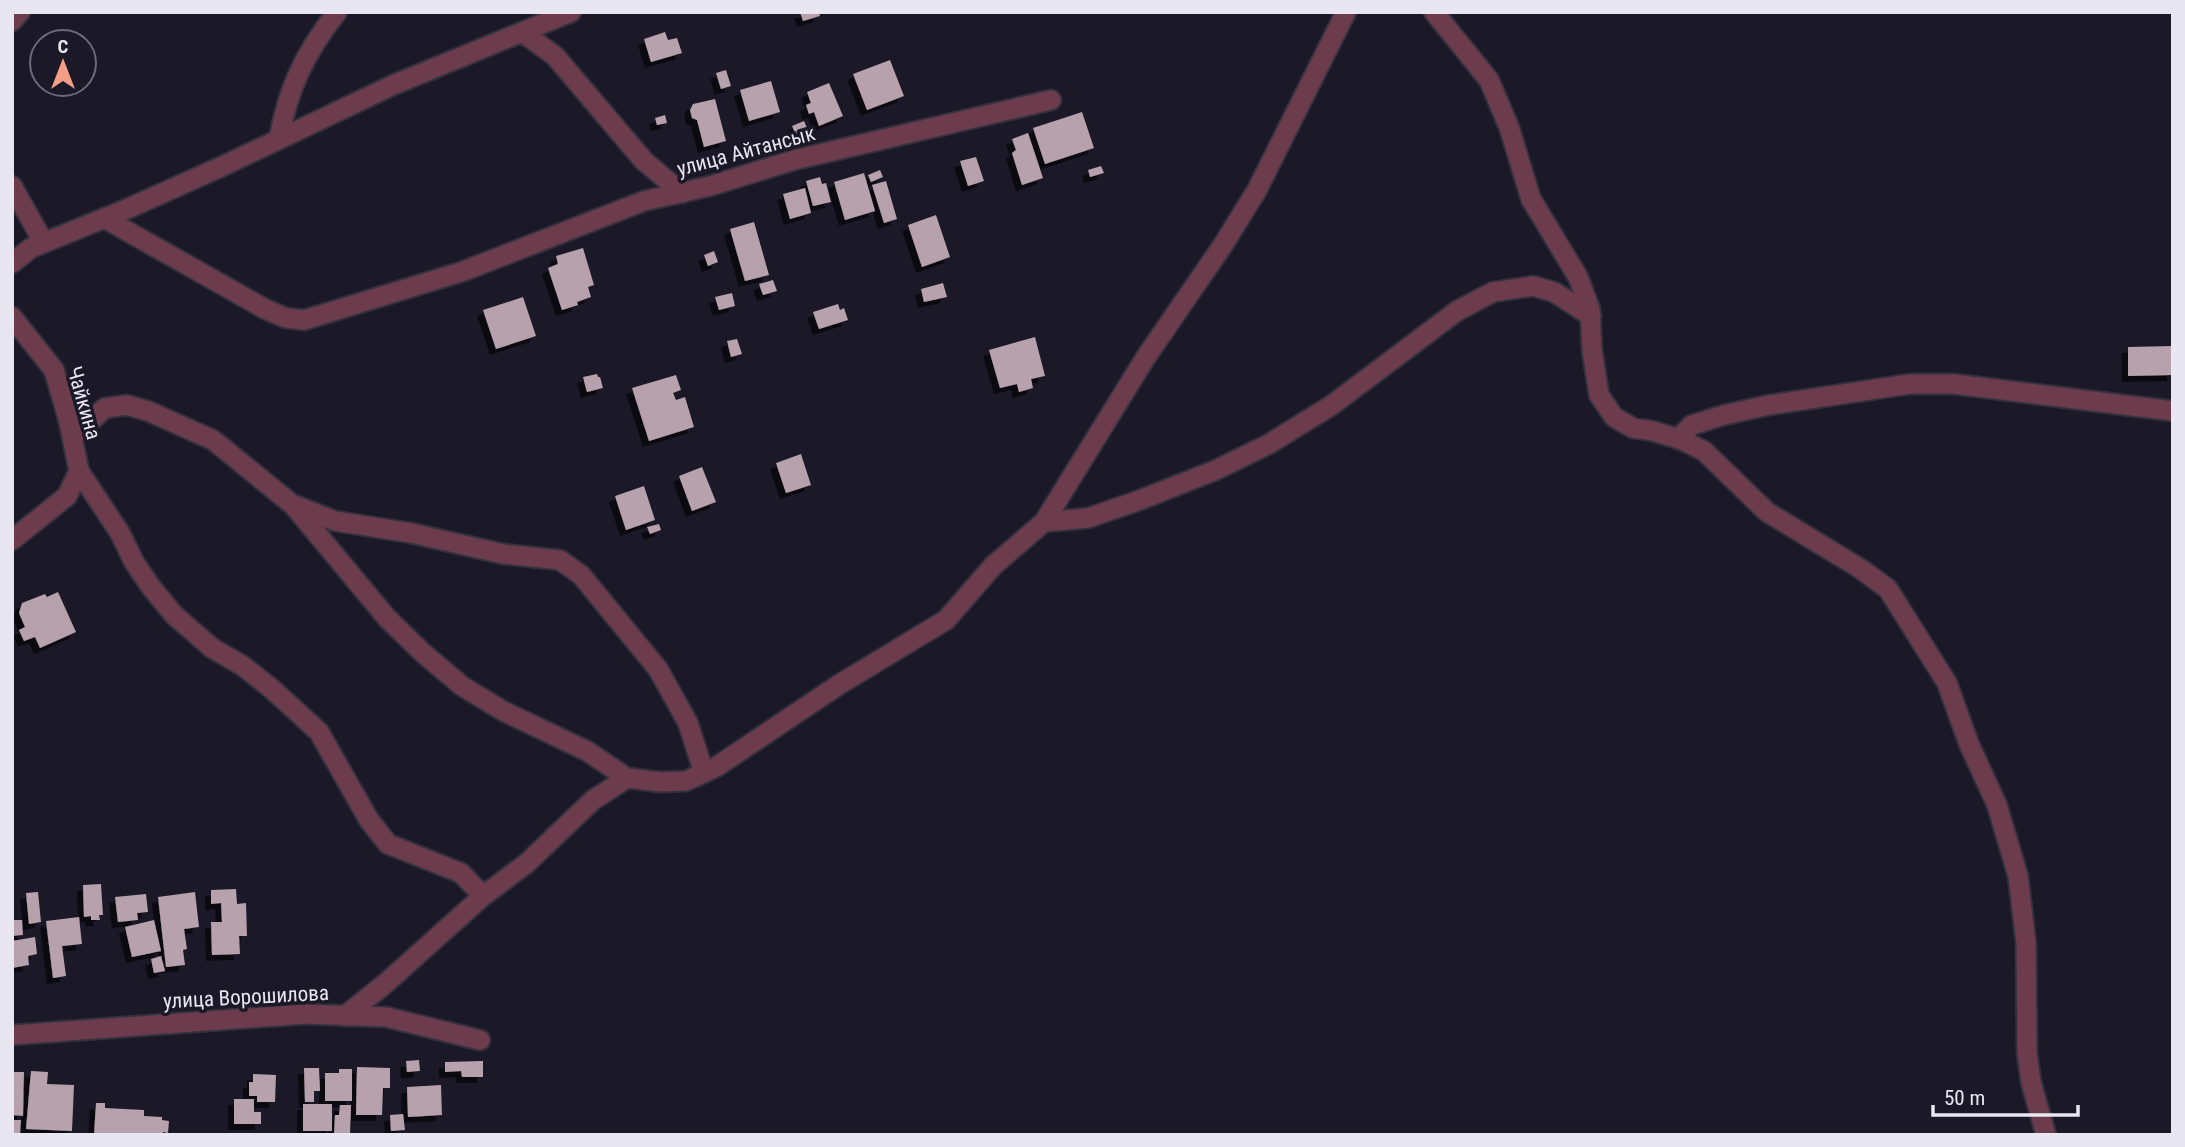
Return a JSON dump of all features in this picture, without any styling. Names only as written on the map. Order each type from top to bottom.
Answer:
[{"type":"street","points":[[12,20],[20,12]]},
{"type":"street","points":[[279,139],[285,104],[306,56],[337,12]]},
{"type":"street","points":[[12,263],[31,248],[104,218],[526,25],[571,12]]},
{"type":"street","points":[[72,437],[105,408],[127,405],[148,411],[213,440],[293,505],[387,618],[462,686],[503,711],[587,751],[627,778],[661,782],[686,781],[716,767],[840,684],[946,620],[993,566],[1044,522],[1146,357],[1258,190],[1346,12]]},
{"type":"street","points":[[1434,12],[1489,80],[1509,127],[1531,199],[1578,278],[1591,316],[1592,350],[1599,395],[1614,417],[1633,428],[1678,439],[1704,451],[1767,512],[1861,569],[1888,589],[1947,683],[1969,744],[1997,805],[2018,876],[2026,943],[2027,1053],[2031,1082],[2046,1135]]},
{"type":"street","points":[[526,25],[644,161],[682,192]]},
{"type":"street","name":"улица Айтансык","points":[[104,218],[253,302],[286,318],[304,320],[461,272],[644,201],[710,186],[794,160],[1051,100]]},
{"type":"street","points":[[12,186],[44,243]]},
{"type":"street","points":[[1044,522],[1088,518],[1127,505],[1216,470],[1269,444],[1332,405],[1457,311],[1493,292],[1533,286],[1554,292],[1591,316]]},
{"type":"street","name":"Чайкина","points":[[12,317],[54,370],[79,471]]},
{"type":"street","points":[[1678,439],[1692,425],[1724,415],[1769,405],[1910,384],[1954,384],[2173,411]]},
{"type":"street","points":[[12,540],[67,496],[79,471]]},
{"type":"street","points":[[79,471],[120,533],[134,562],[174,615],[212,648],[243,666],[319,732],[369,820],[388,844],[461,873],[483,896]]},
{"type":"street","points":[[293,505],[335,521],[411,533],[503,554],[560,560],[581,575],[659,668],[688,723],[704,773]]},
{"type":"street","points":[[345,1016],[483,896],[527,863],[593,800],[627,778]]},
{"type":"street","name":"улица Ворошилова","points":[[12,1035],[306,1014],[387,1017],[480,1040]]},
{"type":"building","points":[[800,12],[819,12],[820,16],[803,21]]},
{"type":"building","points":[[665,32],[668,40],[677,38],[682,53],[651,62],[644,39]]},
{"type":"building","points":[[890,60],[904,96],[867,110],[853,74]]},
{"type":"building","points":[[726,70],[731,86],[721,89],[716,73]]},
{"type":"building","points":[[771,81],[780,112],[749,121],[740,90]]},
{"type":"building","points":[[829,83],[843,116],[819,126],[814,112],[809,114],[806,105],[811,103],[807,92]]},
{"type":"building","points":[[715,99],[726,141],[704,147],[697,120],[692,118],[690,110],[693,104]]},
{"type":"building","points":[[1082,112],[1094,148],[1045,164],[1033,128]]},
{"type":"building","points":[[665,115],[667,123],[657,125],[655,118]]},
{"type":"building","points":[[804,121],[808,130],[796,135],[792,126]]},
{"type":"building","points":[[1028,133],[1043,178],[1022,185],[1012,153],[1016,150],[1012,139]]},
{"type":"building","points":[[976,157],[984,181],[968,186],[960,161]]},
{"type":"building","points":[[1101,166],[1104,173],[1090,177],[1088,170]]},
{"type":"building","points":[[880,170],[883,177],[871,182],[868,175]]},
{"type":"building","points":[[864,173],[875,211],[845,220],[834,182]]},
{"type":"building","points":[[820,177],[822,184],[826,183],[831,202],[813,206],[806,181]]},
{"type":"building","points":[[886,181],[897,219],[884,223],[872,185]]},
{"type":"building","points":[[805,188],[811,213],[790,219],[783,194]]},
{"type":"building","points":[[936,215],[950,257],[922,267],[908,225]]},
{"type":"building","points":[[754,222],[769,275],[745,281],[730,229]]},
{"type":"building","points":[[583,248],[594,285],[588,287],[591,297],[562,310],[548,268],[558,264],[556,256]]},
{"type":"building","points":[[714,251],[718,262],[708,266],[704,255]]},
{"type":"building","points":[[773,280],[777,291],[763,295],[759,284]]},
{"type":"building","points":[[943,283],[947,297],[924,302],[921,289]]},
{"type":"building","points":[[732,293],[735,306],[719,310],[715,297]]},
{"type":"building","points":[[523,297],[536,336],[496,349],[483,310]]},
{"type":"building","points":[[838,304],[840,310],[844,308],[848,320],[819,329],[813,312]]},
{"type":"building","points":[[1035,337],[1045,376],[1031,379],[1033,388],[1019,392],[1017,384],[1000,388],[989,350]]},
{"type":"building","points":[[737,339],[742,354],[731,357],[727,341]]},
{"type":"building","points":[[2173,346],[2173,375],[2128,376],[2128,347]]},
{"type":"building","points":[[597,374],[603,388],[587,392],[583,377]]},
{"type":"building","points":[[676,375],[681,390],[673,393],[676,400],[685,397],[694,427],[649,441],[632,388]]},
{"type":"building","points":[[801,454],[811,485],[786,493],[776,463]]},
{"type":"building","points":[[702,467],[716,502],[692,511],[679,476]]},
{"type":"building","points":[[644,486],[655,520],[626,530],[615,496]]},
{"type":"building","points":[[659,524],[661,530],[650,534],[647,527]]},
{"type":"building","points":[[58,592],[76,632],[40,648],[35,637],[24,641],[19,630],[25,627],[19,613],[22,603]]},
{"type":"building","points":[[101,884],[103,915],[99,915],[100,920],[91,920],[91,916],[84,917],[83,885]]},
{"type":"building","points":[[236,889],[237,904],[246,903],[247,936],[239,936],[240,954],[212,955],[211,922],[222,922],[221,903],[211,904],[211,890]]},
{"type":"building","points":[[38,892],[41,922],[29,924],[26,893]]},
{"type":"building","points":[[195,892],[199,927],[184,929],[187,949],[183,950],[185,965],[166,967],[158,897]]},
{"type":"building","points":[[146,894],[148,912],[137,913],[138,920],[118,922],[115,897]]},
{"type":"building","points":[[79,917],[82,944],[62,946],[66,976],[53,978],[46,921]]},
{"type":"building","points":[[12,920],[22,920],[23,935],[12,936]]},
{"type":"building","points":[[154,920],[161,951],[132,957],[125,927]]},
{"type":"building","points":[[35,937],[37,954],[28,956],[29,965],[12,968],[12,941]]},
{"type":"building","points":[[161,956],[165,971],[154,973],[151,959]]},
{"type":"building","points":[[419,1060],[420,1071],[407,1072],[406,1061]]},
{"type":"building","points":[[483,1061],[483,1077],[462,1077],[461,1071],[445,1072],[445,1062]]},
{"type":"building","points":[[357,1067],[390,1068],[390,1088],[383,1088],[382,1115],[356,1115]]},
{"type":"building","points":[[304,1068],[319,1068],[320,1091],[314,1091],[314,1102],[305,1102]]},
{"type":"building","points":[[339,1069],[352,1069],[352,1101],[325,1101],[325,1073],[339,1073]]},
{"type":"building","points":[[31,1071],[48,1072],[47,1084],[74,1085],[72,1131],[26,1129]]},
{"type":"building","points":[[12,1072],[24,1072],[23,1116],[12,1115]]},
{"type":"building","points":[[253,1074],[276,1075],[275,1102],[257,1102],[257,1096],[249,1096],[249,1082],[253,1082]]},
{"type":"building","points":[[441,1085],[442,1115],[408,1117],[407,1087]]},
{"type":"building","points":[[234,1099],[254,1099],[254,1112],[261,1112],[261,1124],[234,1124]]},
{"type":"building","points":[[96,1103],[105,1103],[105,1108],[144,1110],[144,1116],[162,1117],[162,1120],[169,1121],[168,1133],[94,1135]]},
{"type":"building","points":[[303,1104],[332,1104],[332,1131],[303,1131]]},
{"type":"building","points":[[340,1105],[351,1105],[350,1135],[334,1135],[335,1115],[339,1115]]},
{"type":"building","points":[[403,1114],[405,1130],[391,1131],[390,1115]]},
{"type":"building","points":[[12,1120],[21,1120],[20,1135],[12,1135]]}]
